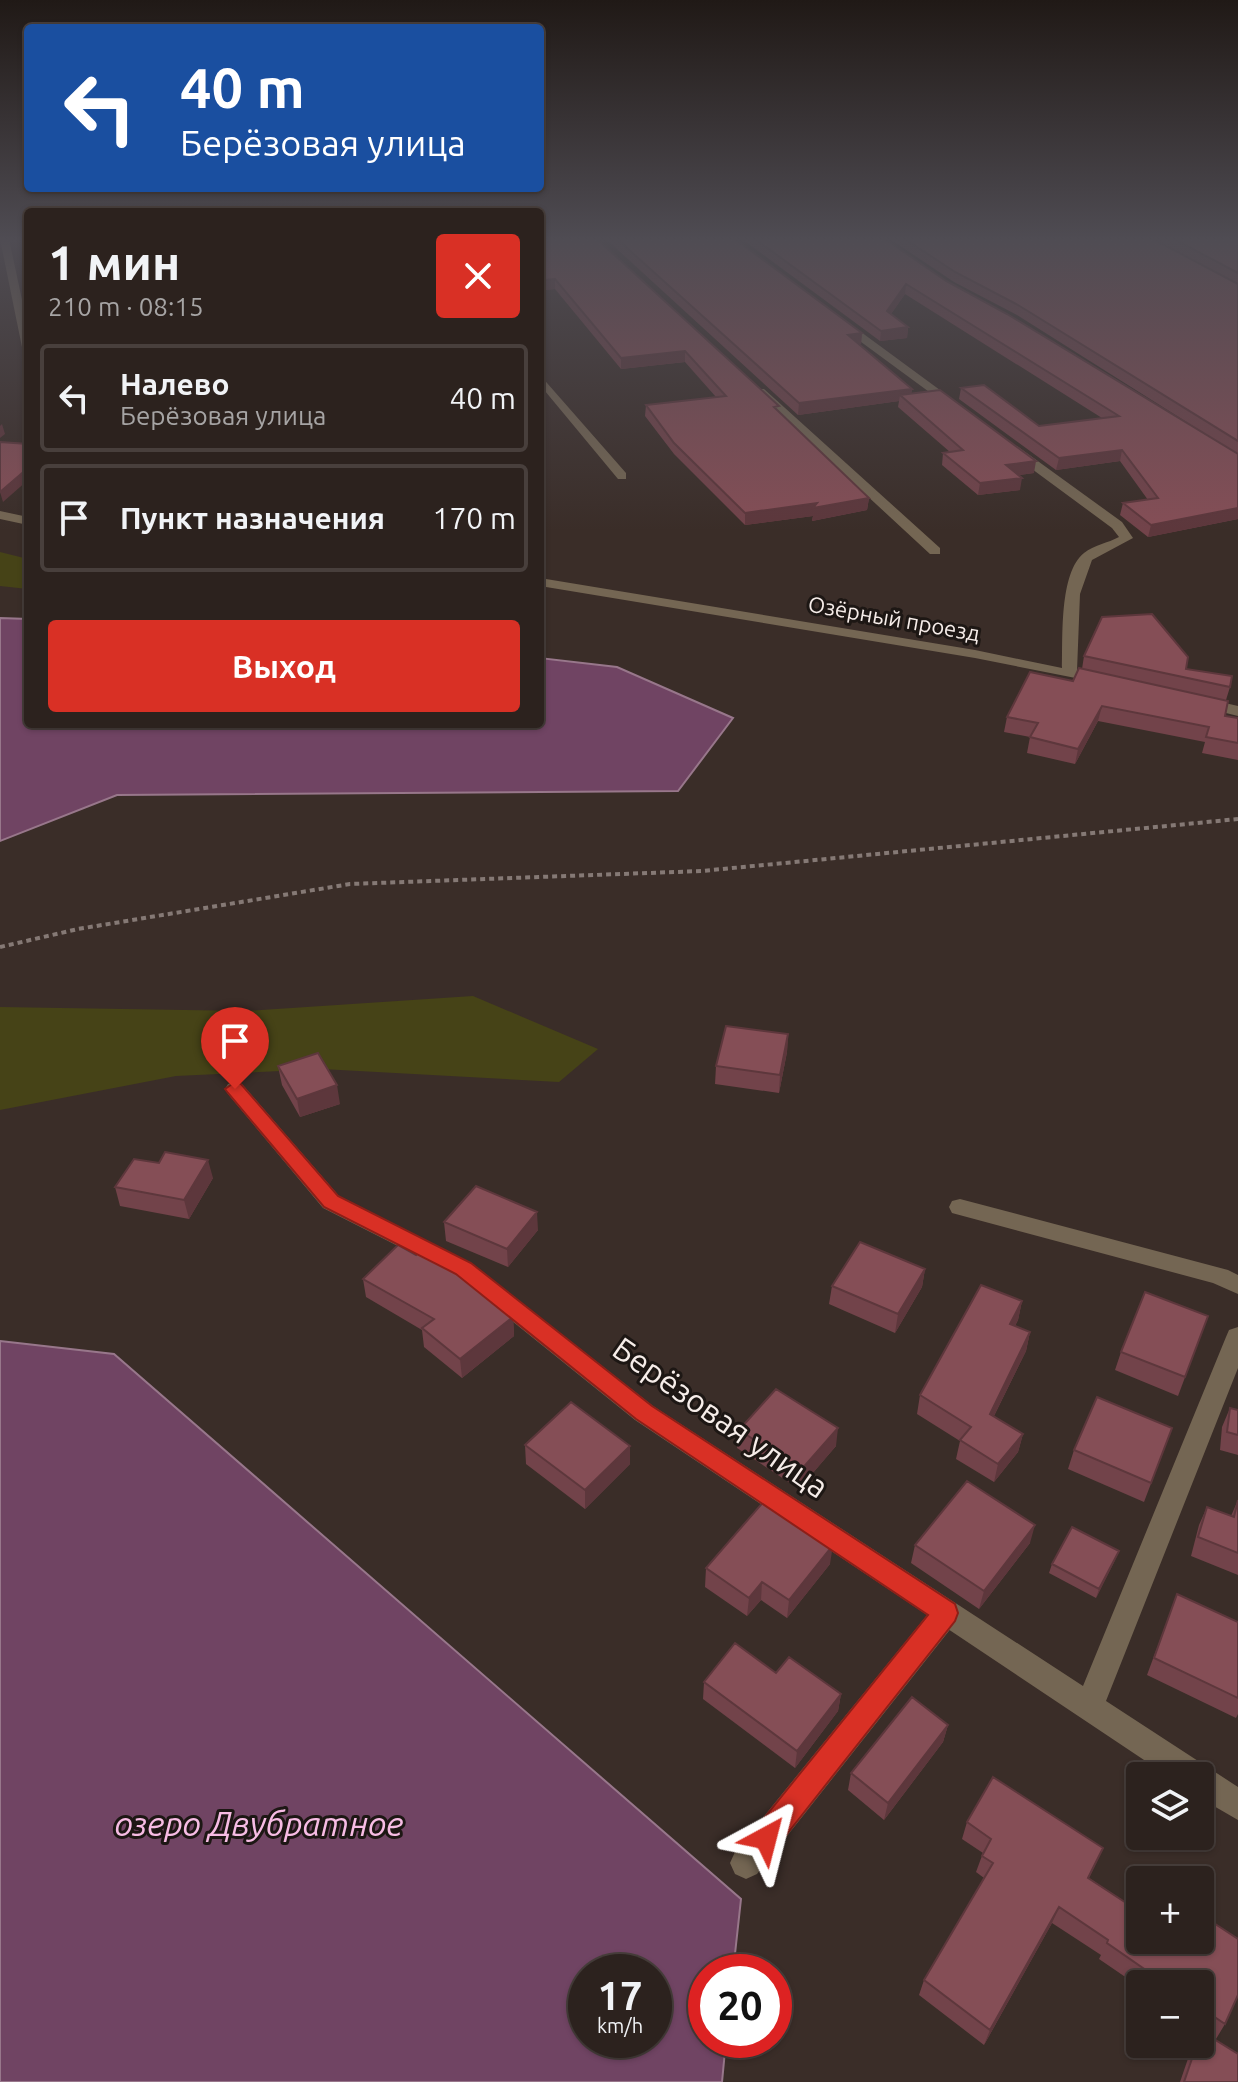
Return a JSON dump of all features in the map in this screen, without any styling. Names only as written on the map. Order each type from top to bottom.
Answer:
[{"type":"street","points":[[860,336],[966,414]]},
{"type":"street","points":[[747,379],[935,551]]},
{"type":"street","points":[[544,383],[622,476]]},
{"type":"street","points":[[1004,442],[1117,525],[1126,538],[1115,547],[1088,555],[1076,569],[1069,674]]},
{"type":"street","points":[[0,515],[24,520]]},
{"type":"street","name":"Озёрный проезд","points":[[544,583],[975,654],[1115,684]]},
{"type":"street","points":[[1176,697],[1238,711]]},
{"type":"street","name":"Берёзовая улица","points":[[235,1089],[331,1202],[463,1269],[644,1413],[1172,1762]]},
{"type":"street","points":[[960,1207],[1220,1276],[1238,1285]]},
{"type":"street","points":[[1089,1708],[1238,1337]]},
{"type":"street","points":[[746,1863],[946,1613]]},
{"type":"street","points":[[1214,1789],[1238,1805]]},
{"type":"path","points":[[0,947],[78,929],[350,884],[702,871],[1238,819]]},
{"type":"shaded area","points":[[0,552],[24,558],[24,589],[0,586]]},
{"type":"shaded area","points":[[473,996],[598,1049],[559,1082],[322,1069],[176,1076],[0,1110],[0,1007],[246,1011]]},
{"type":"water","points":[[0,618],[24,619],[24,728],[544,728],[544,658],[617,667],[733,718],[678,791],[117,795],[0,841]]},
{"type":"water","name":"озеро Двубратное","points":[[0,1341],[114,1354],[741,1899],[735,1954],[688,1954],[688,2058],[724,2058],[722,2082],[0,2082]]},
{"type":"building","points":[[603,336],[703,336],[779,406],[774,407],[869,498],[813,508],[817,503],[745,513],[674,443],[646,405],[726,396],[685,351],[621,358]]},
{"type":"building","points":[[725,336],[849,336],[912,389],[799,403]]},
{"type":"building","points":[[990,336],[1044,336],[1238,454],[1238,508],[1151,525],[1123,503],[1158,498],[1122,450],[1059,458],[961,388],[984,385],[1039,426],[1119,416]]},
{"type":"building","points":[[1068,336],[1238,336],[1238,441]]},
{"type":"building","points":[[940,390],[1036,461],[1006,465],[1022,478],[980,483],[943,453],[963,450],[900,395]]},
{"type":"building","points":[[0,442],[24,444],[24,471],[0,492]]},
{"type":"building","points":[[1152,614],[1188,657],[1186,669],[1232,676],[1230,687],[1084,656],[1102,617]]},
{"type":"building","points":[[1079,668],[1228,701],[1225,716],[1238,718],[1238,743],[1206,737],[1209,727],[1102,706],[1078,749],[1030,737],[1038,723],[1007,717],[1030,672],[1073,681]]},
{"type":"building","points":[[726,1026],[788,1034],[780,1075],[716,1066]]},
{"type":"building","points":[[318,1053],[337,1085],[297,1099],[278,1066]]},
{"type":"building","points":[[165,1152],[208,1160],[184,1200],[115,1187],[134,1159],[159,1163]]},
{"type":"building","points":[[476,1186],[537,1212],[507,1249],[444,1222]]},
{"type":"building","points":[[860,1242],[925,1269],[898,1314],[832,1286]]},
{"type":"building","points":[[398,1245],[416,1255],[423,1248],[513,1317],[460,1359],[422,1328],[434,1319],[363,1279]]},
{"type":"building","points":[[981,1285],[1022,1301],[1010,1324],[1030,1332],[990,1414],[1023,1434],[998,1464],[960,1440],[971,1427],[920,1395]]},
{"type":"building","points":[[1145,1292],[1208,1316],[1185,1377],[1121,1352]]},
{"type":"building","points":[[776,1389],[838,1428],[801,1470],[739,1430]]},
{"type":"building","points":[[1097,1397],[1172,1428],[1151,1483],[1074,1450]]},
{"type":"building","points":[[571,1402],[630,1446],[585,1490],[525,1445]]},
{"type":"building","points":[[1230,1408],[1238,1410],[1238,1435],[1227,1432]]},
{"type":"building","points":[[967,1481],[1035,1525],[984,1591],[915,1545]]},
{"type":"building","points":[[765,1500],[833,1545],[789,1600],[762,1582],[749,1598],[706,1568]]},
{"type":"building","points":[[1238,1500],[1238,1553],[1198,1537],[1207,1507],[1234,1517]]},
{"type":"building","points":[[1072,1527],[1119,1551],[1099,1589],[1052,1564]]},
{"type":"building","points":[[1177,1594],[1238,1622],[1238,1698],[1154,1658]]},
{"type":"building","points":[[735,1643],[776,1673],[789,1657],[841,1694],[797,1751],[704,1682]]},
{"type":"building","points":[[912,1697],[948,1725],[888,1803],[851,1773]]},
{"type":"building","points":[[993,1777],[1103,1848],[1088,1878],[1126,1903],[1126,1954],[1214,1954],[1214,1923],[1238,1939],[1238,1995],[1225,2024],[1214,2017],[1214,1970],[1146,1970],[1059,1907],[990,2030],[924,1980],[993,1863],[982,1856],[991,1839],[967,1822]]},
{"type":"building","points":[[1214,2039],[1238,2054],[1238,2082],[1184,2082],[1192,2058],[1214,2058]]},
{"type":"route","points":[[235,1089],[331,1202],[463,1269],[644,1413],[946,1613],[766,1838]]}]
